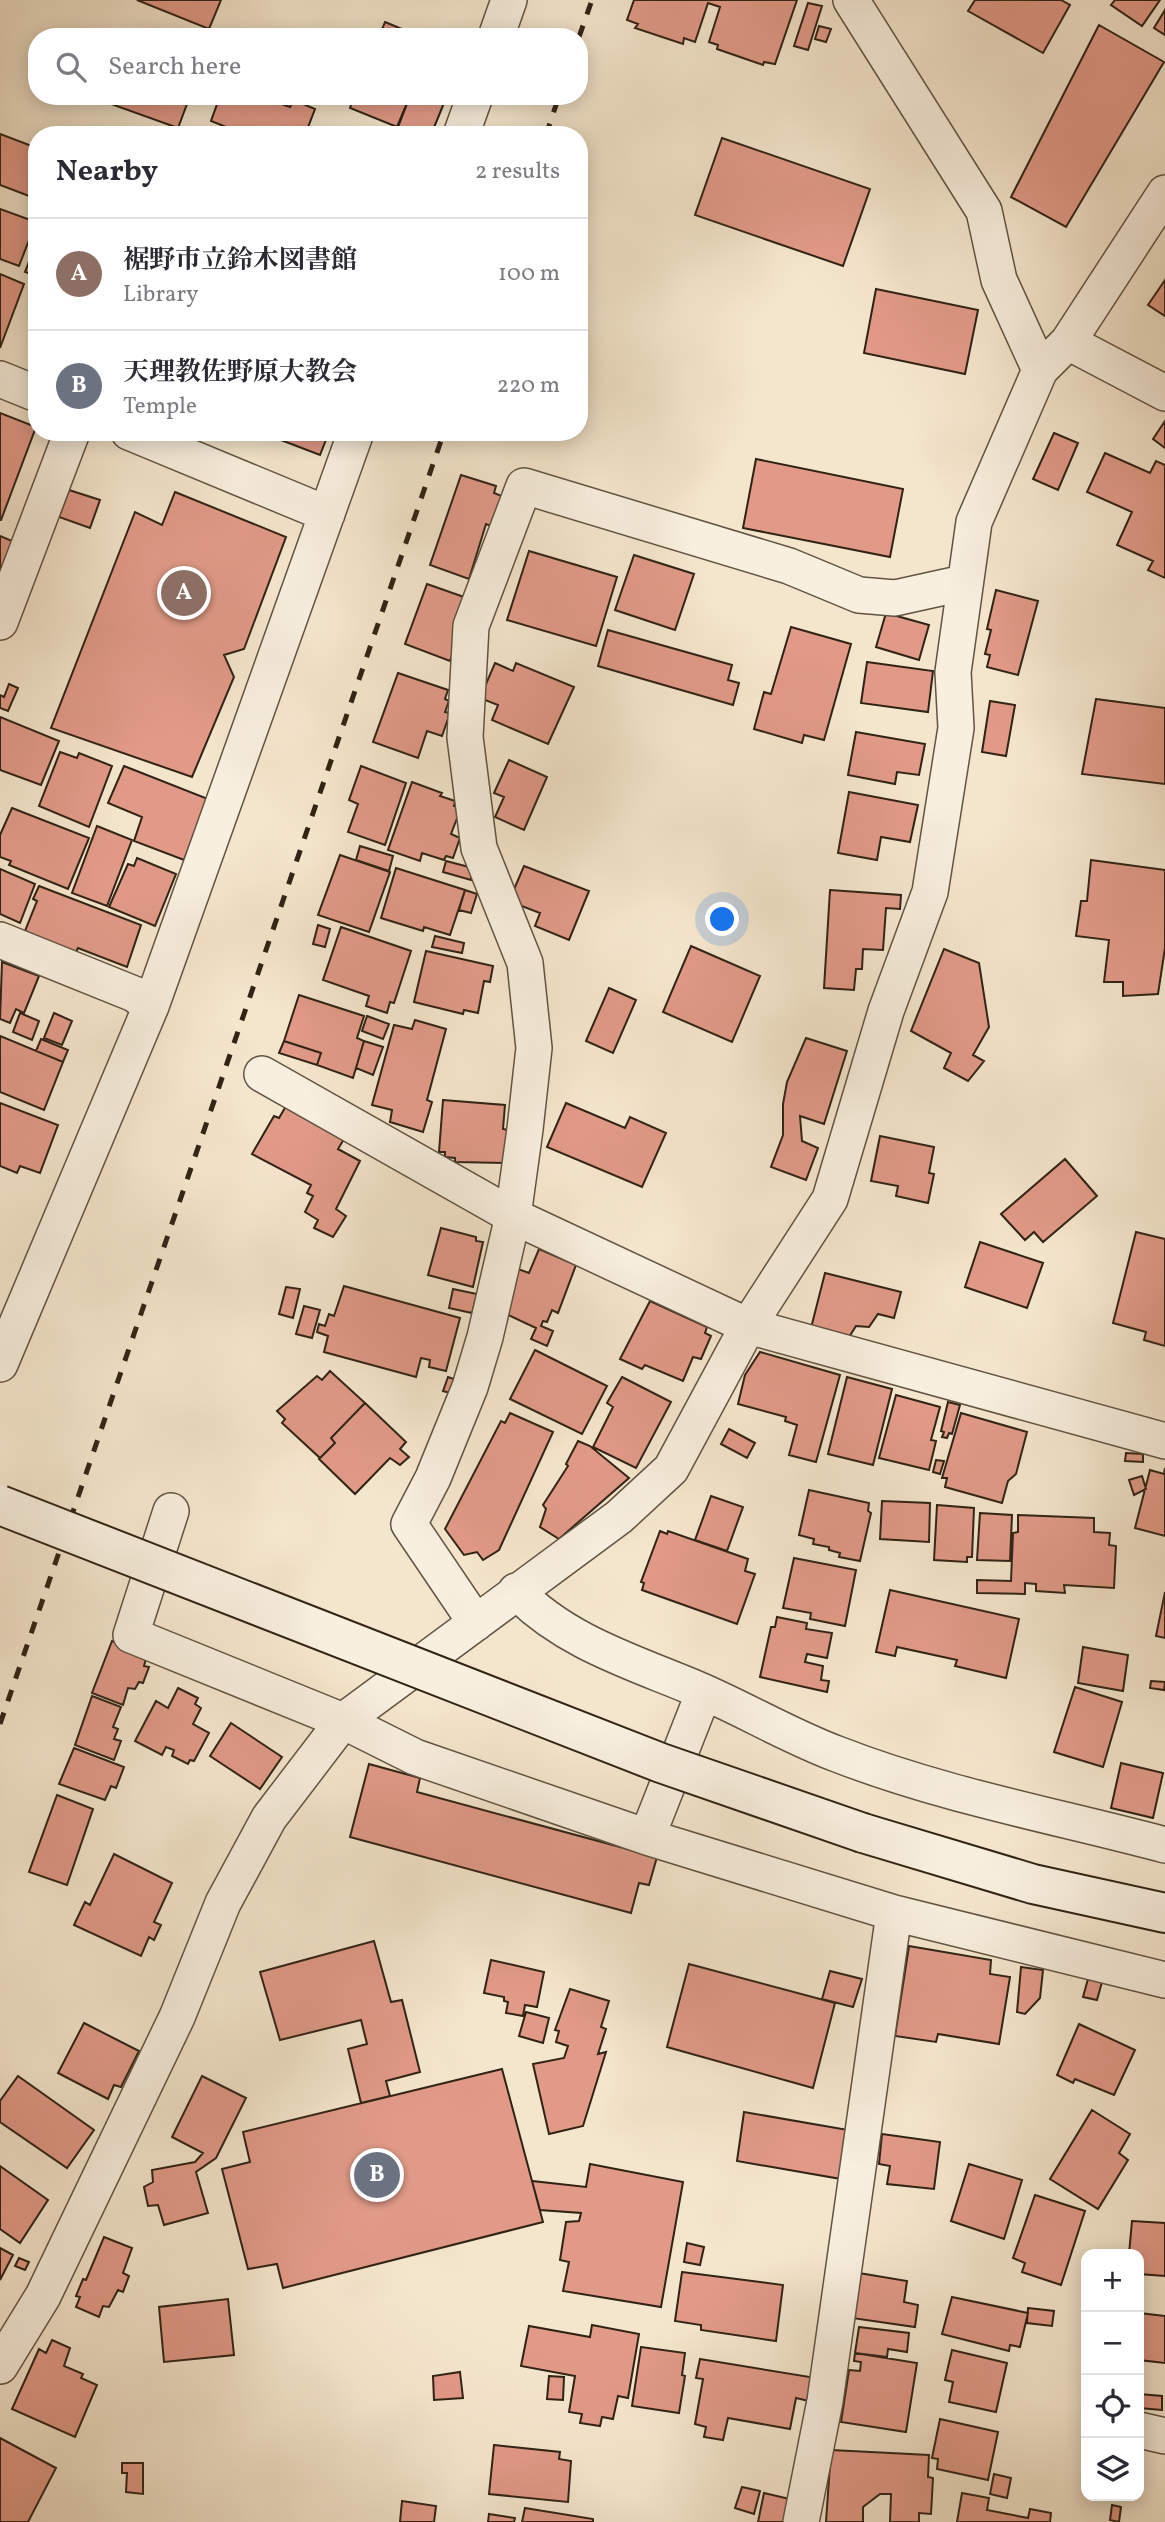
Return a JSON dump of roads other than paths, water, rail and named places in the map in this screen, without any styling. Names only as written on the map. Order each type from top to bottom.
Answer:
[{"type":"street","points":[[499,28],[509,0]]},
{"type":"street","points":[[851,0],[984,211],[999,280],[1041,370]]},
{"type":"street","points":[[464,126],[472,105]]},
{"type":"street","points":[[0,2366],[43,2297],[177,2017],[223,1903],[269,1818],[343,1721],[619,1517],[671,1469],[748,1326],[830,1199],[886,1011],[930,892],[956,727],[954,672],[963,583],[974,522],[1041,370],[1068,342],[1165,193]]},
{"type":"street","points":[[1068,342],[1165,393]]},
{"type":"street","points":[[0,379],[28,390]]},
{"type":"street","points":[[0,622],[69,441]]},
{"type":"street","points":[[151,441],[327,514]]},
{"type":"street","points":[[0,1364],[151,1006],[353,441]]},
{"type":"street","points":[[476,1623],[409,1524],[433,1478],[470,1387],[513,1216],[534,1048],[525,963],[479,848],[465,737],[471,626],[524,485],[789,566],[859,596],[895,598],[963,583]]},
{"type":"street","points":[[0,940],[134,994],[151,1006]]},
{"type":"street","points":[[261,1074],[513,1216],[748,1326],[1165,1441]]},
{"type":"street","points":[[0,1505],[661,1763],[863,1833],[1033,1884],[1165,1913]]},
{"type":"street","points":[[171,1511],[131,1635],[343,1721],[415,1757],[648,1837],[894,1913],[1165,1980]]},
{"type":"street","points":[[516,1591],[537,1613],[569,1635],[704,1692],[837,1754],[951,1790],[1165,1845]]},
{"type":"street","points":[[648,1837],[704,1692]]},
{"type":"street","points":[[801,2522],[827,2388],[894,1913]]},
{"type":"street","points":[[1144,2431],[1165,2436]]},
{"type":"railway","points":[[582,28],[592,0]]},
{"type":"railway","points":[[549,126],[556,105]]},
{"type":"railway","points":[[0,1724],[441,441]]},
{"type":"place","name":"裾野市立鈴木図書館","points":[[184,593]]},
{"type":"place","name":"天理教佐野原大教会","points":[[377,2175]]}]
